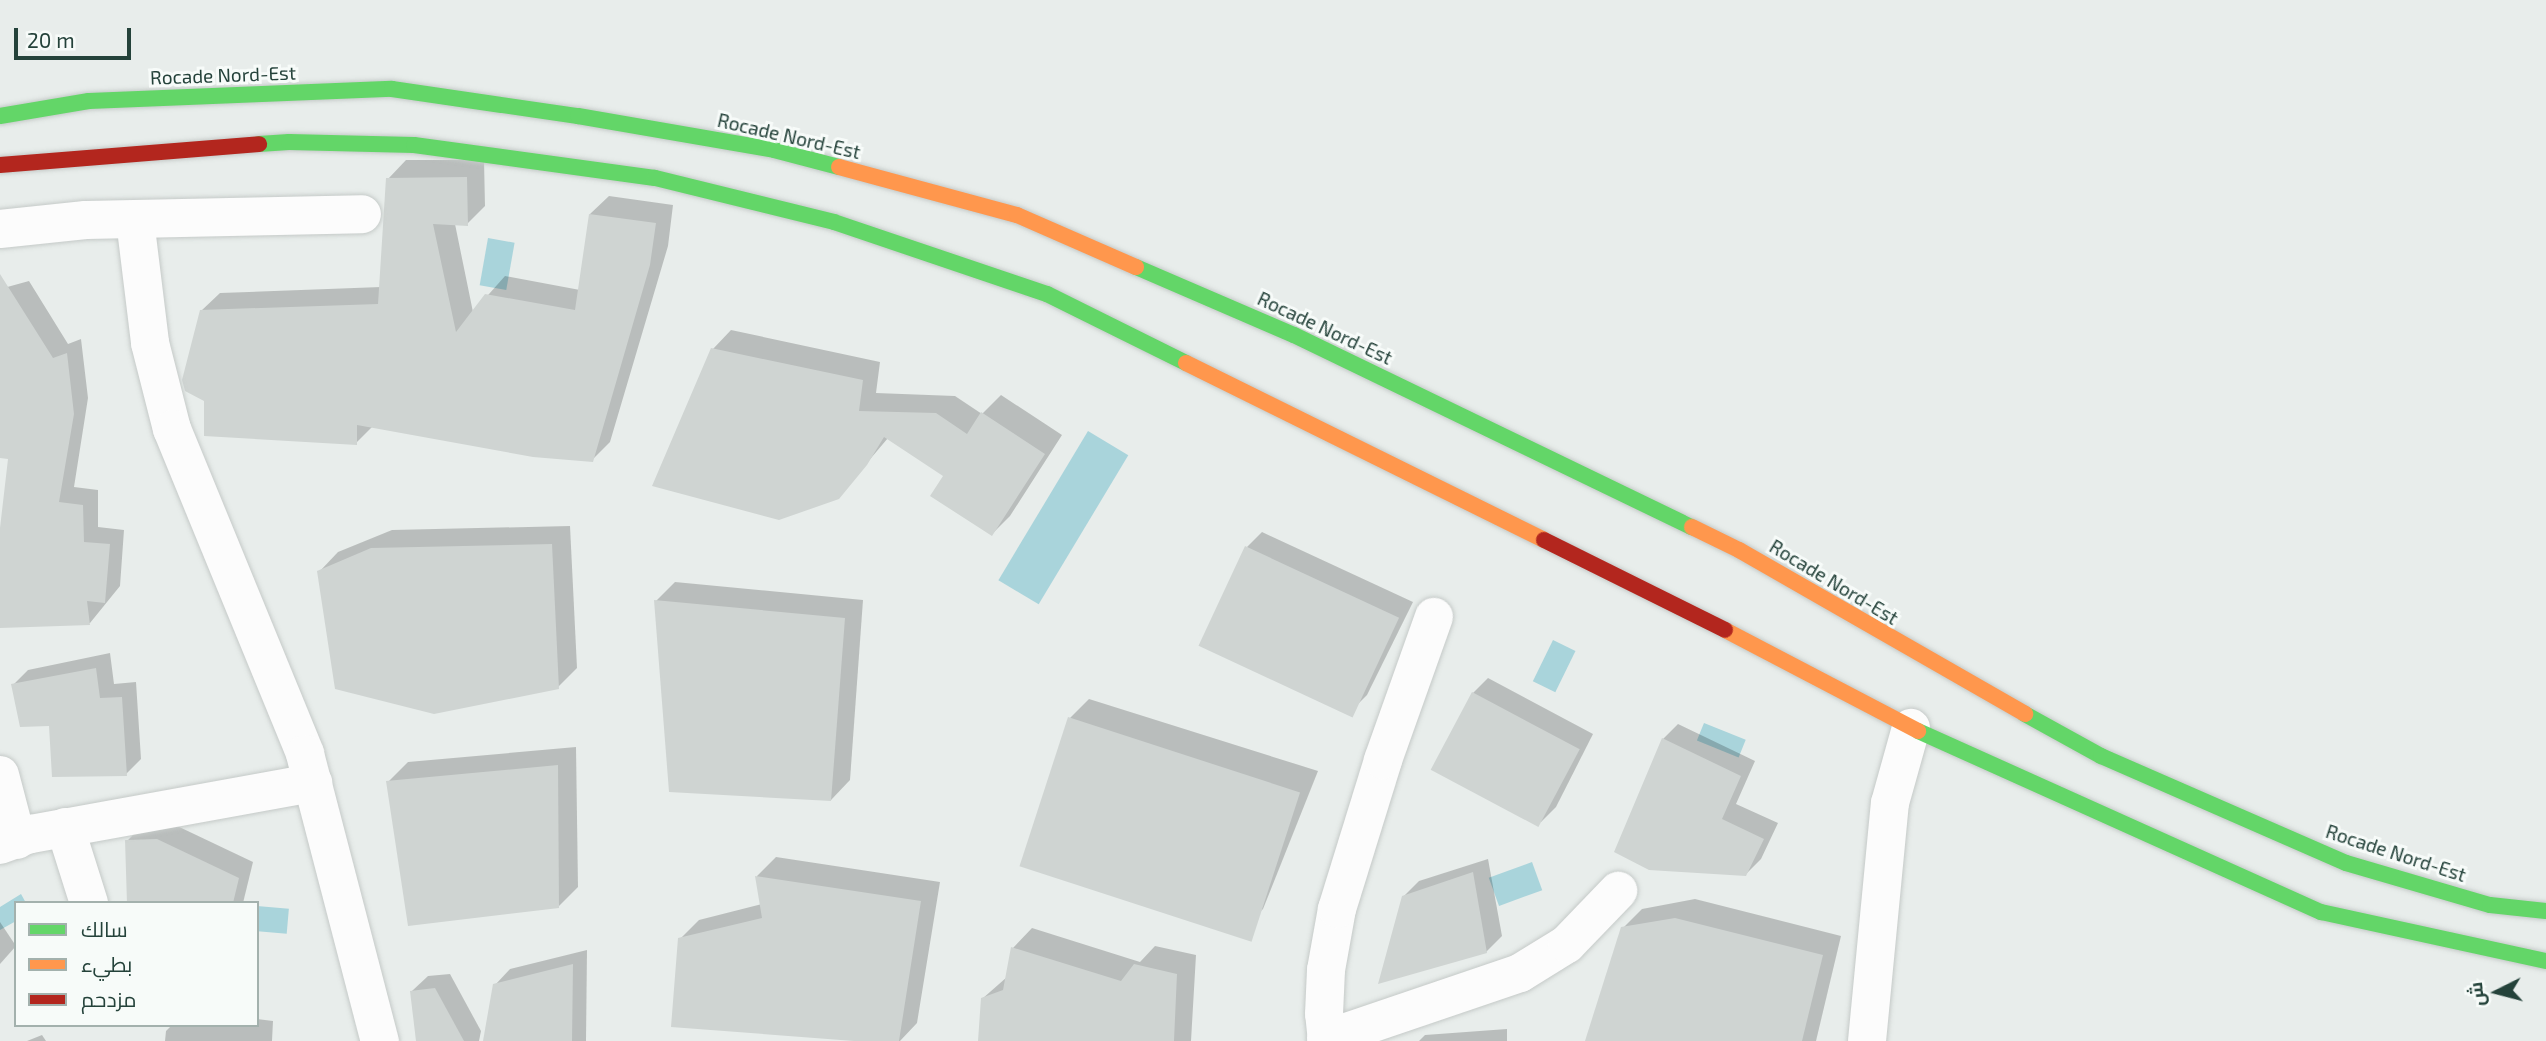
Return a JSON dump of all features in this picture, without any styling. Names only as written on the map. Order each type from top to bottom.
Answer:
[{"type":"street","name":"Rocade Nord-Est","points":[[0,116],[89,101],[392,89],[578,116],[774,150],[1017,215],[1294,335],[1739,550],[1900,645],[2101,756],[2346,863],[2490,905],[2546,911]]},
{"type":"street","points":[[0,165],[289,142],[414,145],[655,178],[834,222],[1047,294],[1770,652],[1911,728],[2321,912],[2546,961]]},
{"type":"street","points":[[0,229],[86,220],[362,214]]},
{"type":"street","points":[[135,220],[150,343],[172,429],[305,754],[380,1041]]},
{"type":"street","points":[[1434,617],[1383,760],[1337,909],[1326,970],[1327,1040],[1520,973],[1567,944],[1618,891]]},
{"type":"street","points":[[1867,1041],[1890,803],[1911,728]]},
{"type":"street","points":[[0,775],[8,843],[31,834],[65,827],[313,783]]},
{"type":"street","points":[[65,827],[88,901]]},
{"type":"water","points":[[488,238],[515,243],[506,290],[480,285]]},
{"type":"water","points":[[1088,431],[1128,455],[1039,604],[998,580]]},
{"type":"water","points":[[1553,640],[1575,651],[1555,692],[1533,681]]},
{"type":"water","points":[[1704,723],[1746,740],[1739,757],[1697,741]]},
{"type":"water","points":[[1532,862],[1542,890],[1499,906],[1489,878]]},
{"type":"water","points":[[21,894],[25,901],[14,901],[14,922],[0,930],[0,907]]},
{"type":"water","points":[[259,906],[289,909],[287,934],[259,931]]},
{"type":"building","points":[[467,177],[468,226],[433,224],[456,332],[485,294],[575,310],[589,214],[656,223],[650,265],[593,462],[533,457],[357,425],[357,445],[204,436],[204,401],[185,391],[182,380],[200,310],[378,304],[386,178]]},
{"type":"building","points":[[0,274],[53,358],[67,353],[74,414],[59,502],[83,505],[84,542],[110,544],[105,603],[87,601],[90,625],[0,628],[0,528],[8,459],[0,458]]},
{"type":"building","points":[[711,348],[863,380],[859,411],[936,413],[967,434],[981,412],[1045,454],[992,536],[930,496],[943,476],[884,437],[867,465],[839,499],[779,520],[652,486]]},
{"type":"building","points":[[552,544],[559,689],[434,714],[335,689],[317,571],[371,548]]},
{"type":"building","points":[[1245,546],[1399,618],[1353,718],[1199,646]]},
{"type":"building","points":[[654,600],[845,618],[831,801],[669,792]]},
{"type":"building","points":[[96,668],[100,698],[122,697],[127,776],[52,777],[49,726],[20,727],[11,684]]},
{"type":"building","points":[[1472,692],[1580,749],[1538,827],[1431,770]]},
{"type":"building","points":[[1068,717],[1300,792],[1252,942],[1019,866]]},
{"type":"building","points":[[1662,738],[1741,776],[1722,819],[1764,839],[1746,876],[1649,870],[1614,852]]},
{"type":"building","points":[[558,765],[559,908],[408,926],[386,781]]},
{"type":"building","points":[[157,839],[239,878],[233,901],[127,901],[125,840]]},
{"type":"building","points":[[1473,872],[1487,953],[1378,984],[1402,896]]},
{"type":"building","points":[[755,876],[921,901],[899,1041],[854,1041],[671,1027],[678,938],[762,918]]},
{"type":"building","points":[[1675,918],[1823,955],[1802,1041],[1585,1041],[1621,927]]},
{"type":"building","points":[[1011,947],[1121,981],[1134,964],[1177,974],[1174,1041],[978,1041],[981,998],[1003,990]]},
{"type":"building","points":[[573,964],[572,1041],[483,1041],[493,984]]},
{"type":"building","points":[[435,988],[464,1041],[416,1041],[410,991]]},
{"type":"traffic: fast","points":[[0,116],[89,101],[392,89],[578,116],[774,150],[839,167]]},
{"type":"traffic: fast","points":[[259,144],[289,142],[414,145],[655,178],[834,222],[1047,294],[1186,363]]},
{"type":"traffic: fast","points":[[1136,267],[1294,335],[1692,527]]},
{"type":"traffic: fast","points":[[2025,714],[2101,756],[2346,863],[2490,905],[2546,911]]},
{"type":"traffic: fast","points":[[1918,731],[2321,912],[2546,961]]},
{"type":"traffic: slow","points":[[839,167],[1017,215],[1136,267]]},
{"type":"traffic: slow","points":[[1186,363],[1544,540]]},
{"type":"traffic: slow","points":[[1692,527],[1739,550],[2025,714]]},
{"type":"traffic: slow","points":[[1725,630],[1918,731]]},
{"type":"traffic: jam","points":[[0,165],[259,144]]},
{"type":"traffic: jam","points":[[1544,540],[1725,630]]}]
